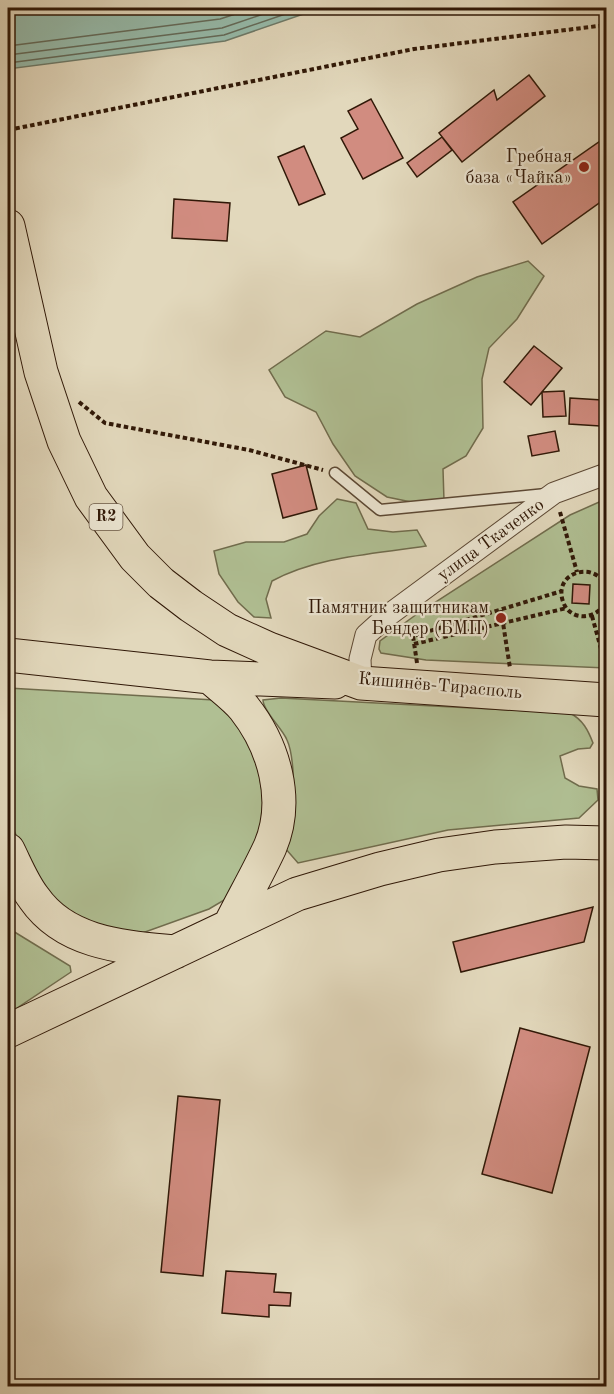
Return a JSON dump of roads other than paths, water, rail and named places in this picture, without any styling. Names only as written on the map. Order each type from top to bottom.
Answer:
[{"type":"main road","name":"Кишинёв-Тирасполь","points":[[8,225],[41,372],[64,441],[91,497],[135,557],[161,583],[228,630],[361,683],[513,692],[604,702]]},
{"type":"main road","name":"R2","points":[[8,654],[210,677],[361,683]]},
{"type":"main road","points":[[210,677],[243,707],[267,742],[277,776],[278,812],[271,845],[230,925]]},
{"type":"main road","points":[[566,842],[602,828],[606,824]]},
{"type":"main road","points":[[8,1031],[297,894],[380,869],[450,854],[495,847],[566,842],[606,843]]},
{"type":"main road","points":[[8,850],[33,898],[60,924],[108,944],[177,952]]},
{"type":"street","name":"улица Ткаченко","points":[[361,683],[360,658],[366,635],[386,617],[554,493],[606,474]]},
{"type":"lane","points":[[335,473],[380,510],[554,493]]},
{"type":"water","points":[[8,8],[321,8],[225,41],[8,69]]},
{"type":"place","name":"Гребная база «Чайка»","points":[[584,167]]},
{"type":"place","name":"Памятник защитникам Бендер (БМП)","points":[[501,618]]}]
